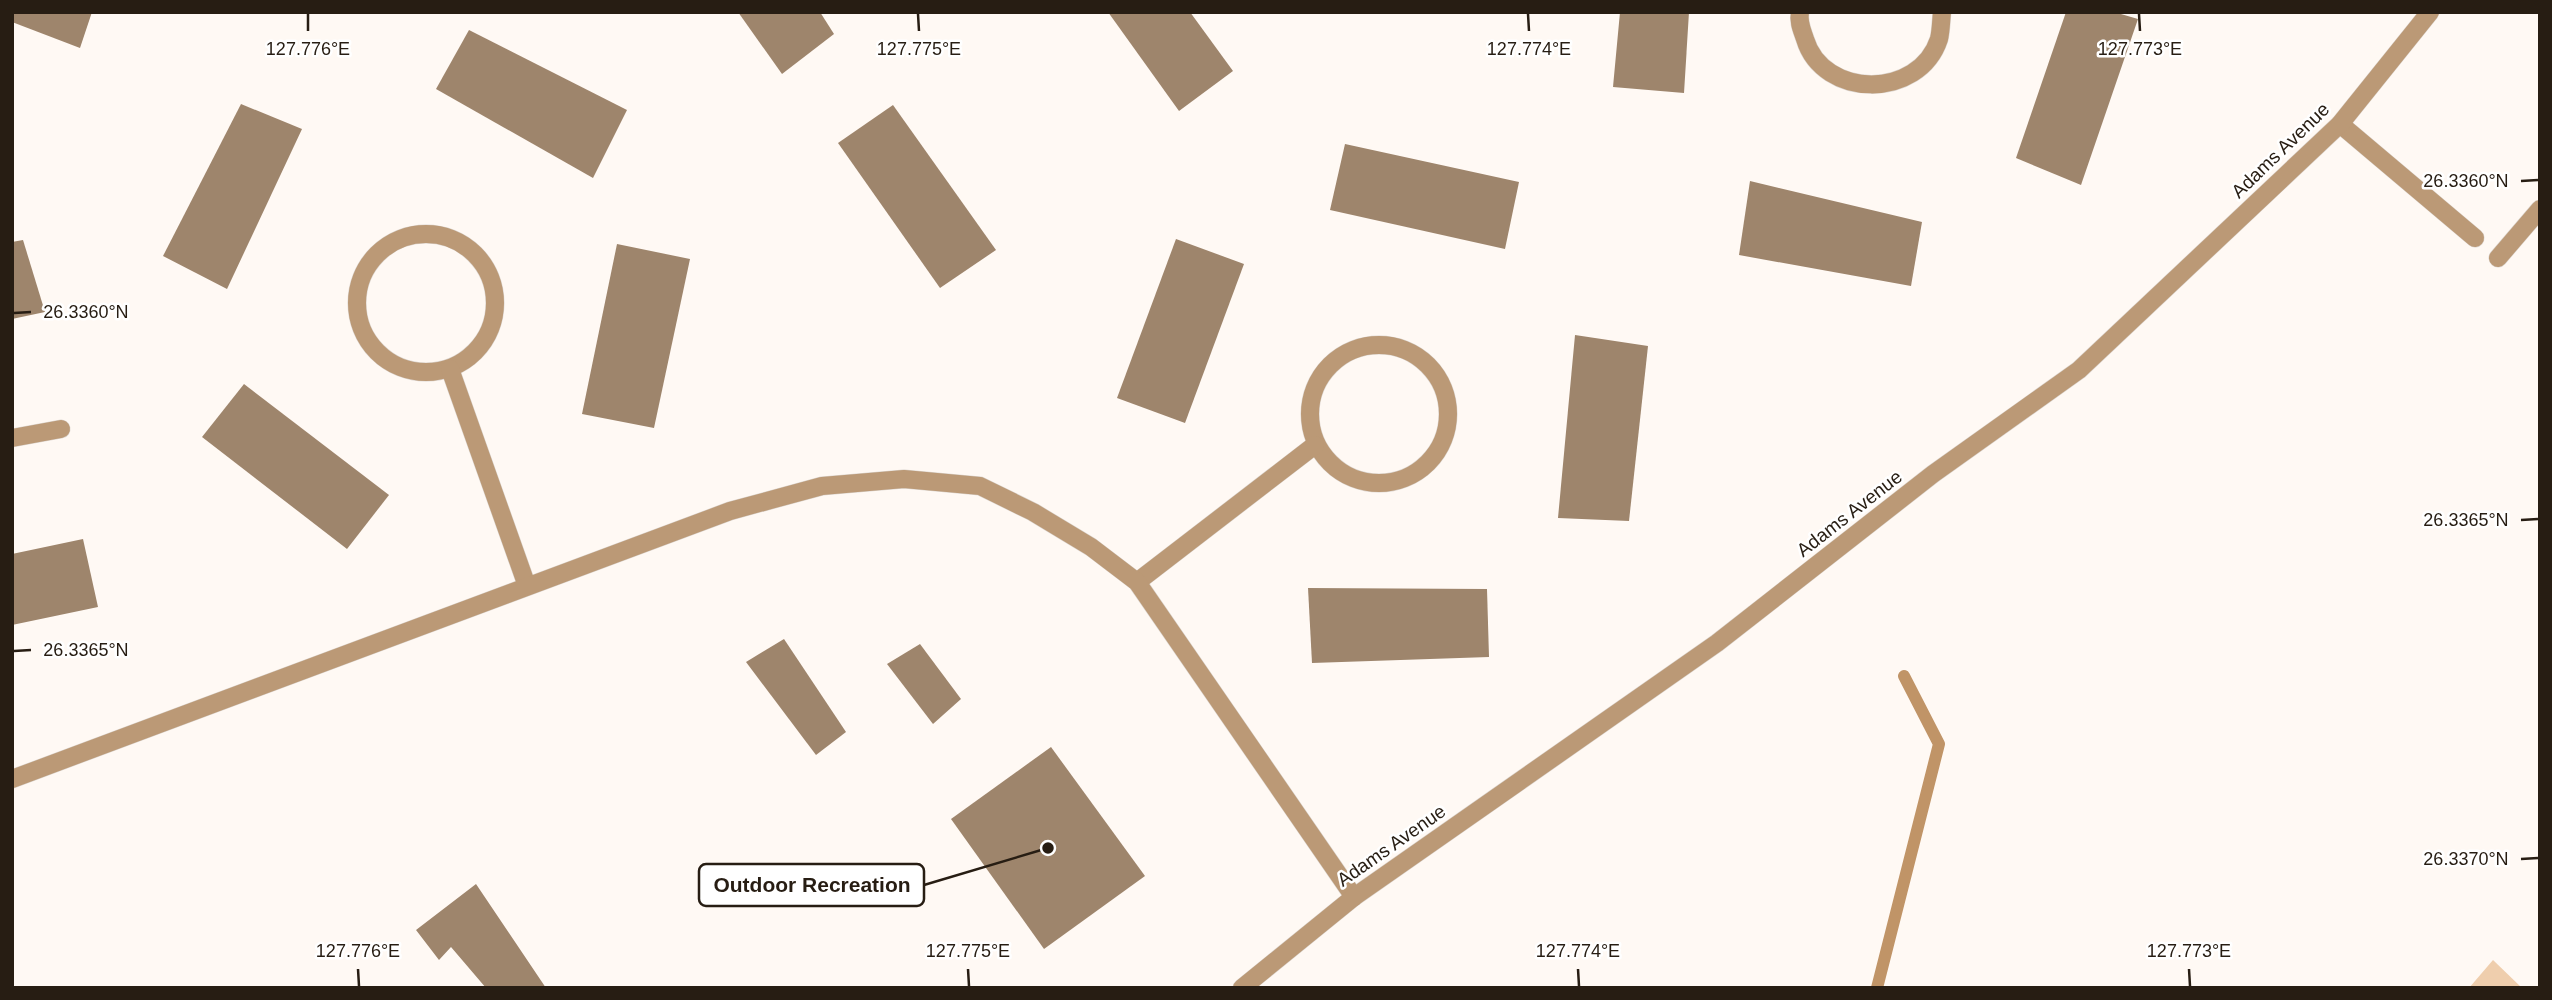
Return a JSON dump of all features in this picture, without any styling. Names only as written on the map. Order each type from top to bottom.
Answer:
[{"type":"street","points":[[1800,12],[1799,19],[1808,49],[1825,70],[1847,82],[1879,86],[1904,78],[1924,63],[1938,40],[1942,12]]},
{"type":"street","name":"Adams Avenue","points":[[1242,988],[1354,897],[1717,643],[1933,474],[2078,370],[2340,124],[2430,12]]},
{"type":"street","points":[[2340,124],[2475,239]]},
{"type":"street","points":[[2498,258],[2540,209]]},
{"type":"street","points":[[431,233],[460,242],[480,258],[494,283],[496,306],[490,332],[477,352],[450,369],[415,372],[388,362],[369,343],[357,318],[357,289],[368,264],[395,240],[431,233]]},
{"type":"street","points":[[1370,344],[1384,344],[1408,351],[1430,366],[1445,389],[1450,415],[1445,439],[1429,464],[1406,479],[1373,485],[1339,473],[1315,445],[1309,411],[1318,378],[1338,357],[1370,344]]},
{"type":"street","points":[[450,369],[527,586]]},
{"type":"street","points":[[12,438],[61,429]]},
{"type":"street","points":[[1137,582],[1315,445]]},
{"type":"street","points":[[12,779],[730,511],[822,486],[904,479],[981,486],[1033,512],[1091,547],[1137,582],[1354,897]]},
{"type":"shaded area","points":[[2493,960],[2522,988],[2469,988]]},
{"type":"building","points":[[12,12],[92,12],[80,48],[12,22]]},
{"type":"building","points":[[738,12],[820,12],[834,34],[782,74]]},
{"type":"building","points":[[1108,12],[1190,12],[1233,71],[1179,111]]},
{"type":"building","points":[[1620,12],[1689,12],[1684,93],[1613,87]]},
{"type":"building","points":[[2066,12],[2114,12],[2138,19],[2081,185],[2016,158]]},
{"type":"building","points":[[469,30],[627,110],[593,178],[436,89]]},
{"type":"building","points":[[241,104],[302,129],[227,289],[163,256]]},
{"type":"building","points":[[893,105],[996,250],[940,288],[838,143]]},
{"type":"building","points":[[1345,144],[1519,182],[1505,249],[1330,210]]},
{"type":"building","points":[[1750,181],[1922,222],[1911,286],[1739,255]]},
{"type":"building","points":[[1176,239],[1244,264],[1185,423],[1117,398]]},
{"type":"building","points":[[23,240],[45,312],[12,319],[12,242]]},
{"type":"building","points":[[617,244],[690,259],[654,428],[582,414]]},
{"type":"building","points":[[1575,335],[1648,346],[1629,521],[1558,518]]},
{"type":"building","points":[[244,384],[389,495],[347,549],[202,437]]},
{"type":"building","points":[[83,539],[98,607],[12,625],[12,554]]},
{"type":"building","points":[[1308,588],[1487,589],[1489,657],[1312,663]]},
{"type":"building","points":[[784,639],[846,732],[816,755],[746,662]]},
{"type":"building","points":[[920,644],[961,699],[933,724],[887,664]]},
{"type":"building","points":[[1051,747],[1145,876],[1044,949],[951,819]]},
{"type":"building","points":[[476,884],[546,988],[486,988],[451,947],[439,960],[416,930]]},
{"type":"waterway","points":[[1877,988],[1939,744],[1904,676]]},
{"type":"place","name":"Outdoor Recreation","points":[[1048,848]]}]
